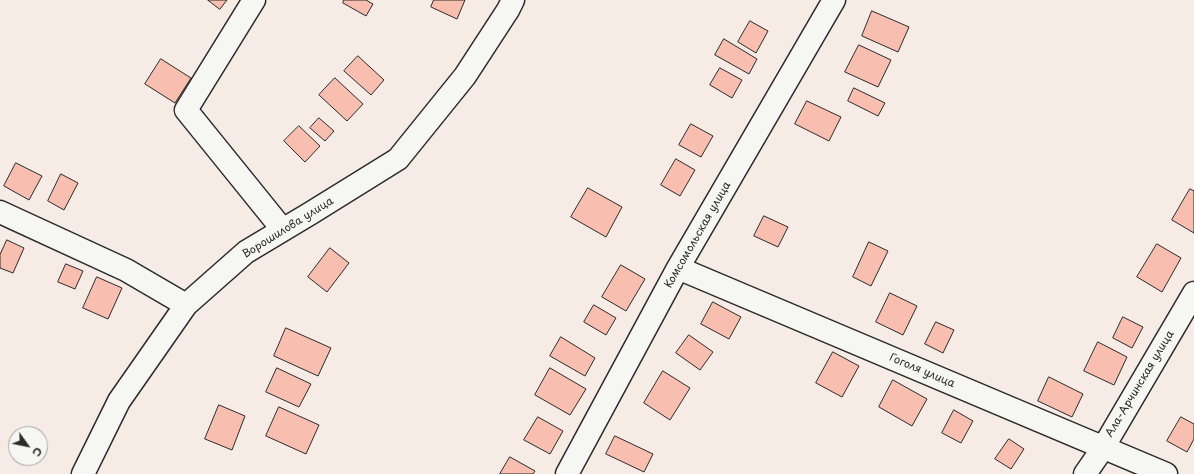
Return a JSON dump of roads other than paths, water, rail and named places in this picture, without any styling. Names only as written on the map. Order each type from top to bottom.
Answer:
[{"type":"street","points":[[254,0],[186,110],[283,230]]},
{"type":"street","name":"Ворошилова улица","points":[[84,474],[120,401],[186,305],[246,252],[398,159],[465,76],[513,0]]},
{"type":"street","name":"Комсомольская улица","points":[[567,474],[678,268],[834,0]]},
{"type":"street","points":[[0,212],[126,270],[186,305]]},
{"type":"street","name":"Гоголя улица","points":[[678,268],[1166,474]]},
{"type":"street","name":"Ала-Арчинская улица","points":[[1085,474],[1103,448],[1194,293]]}]
